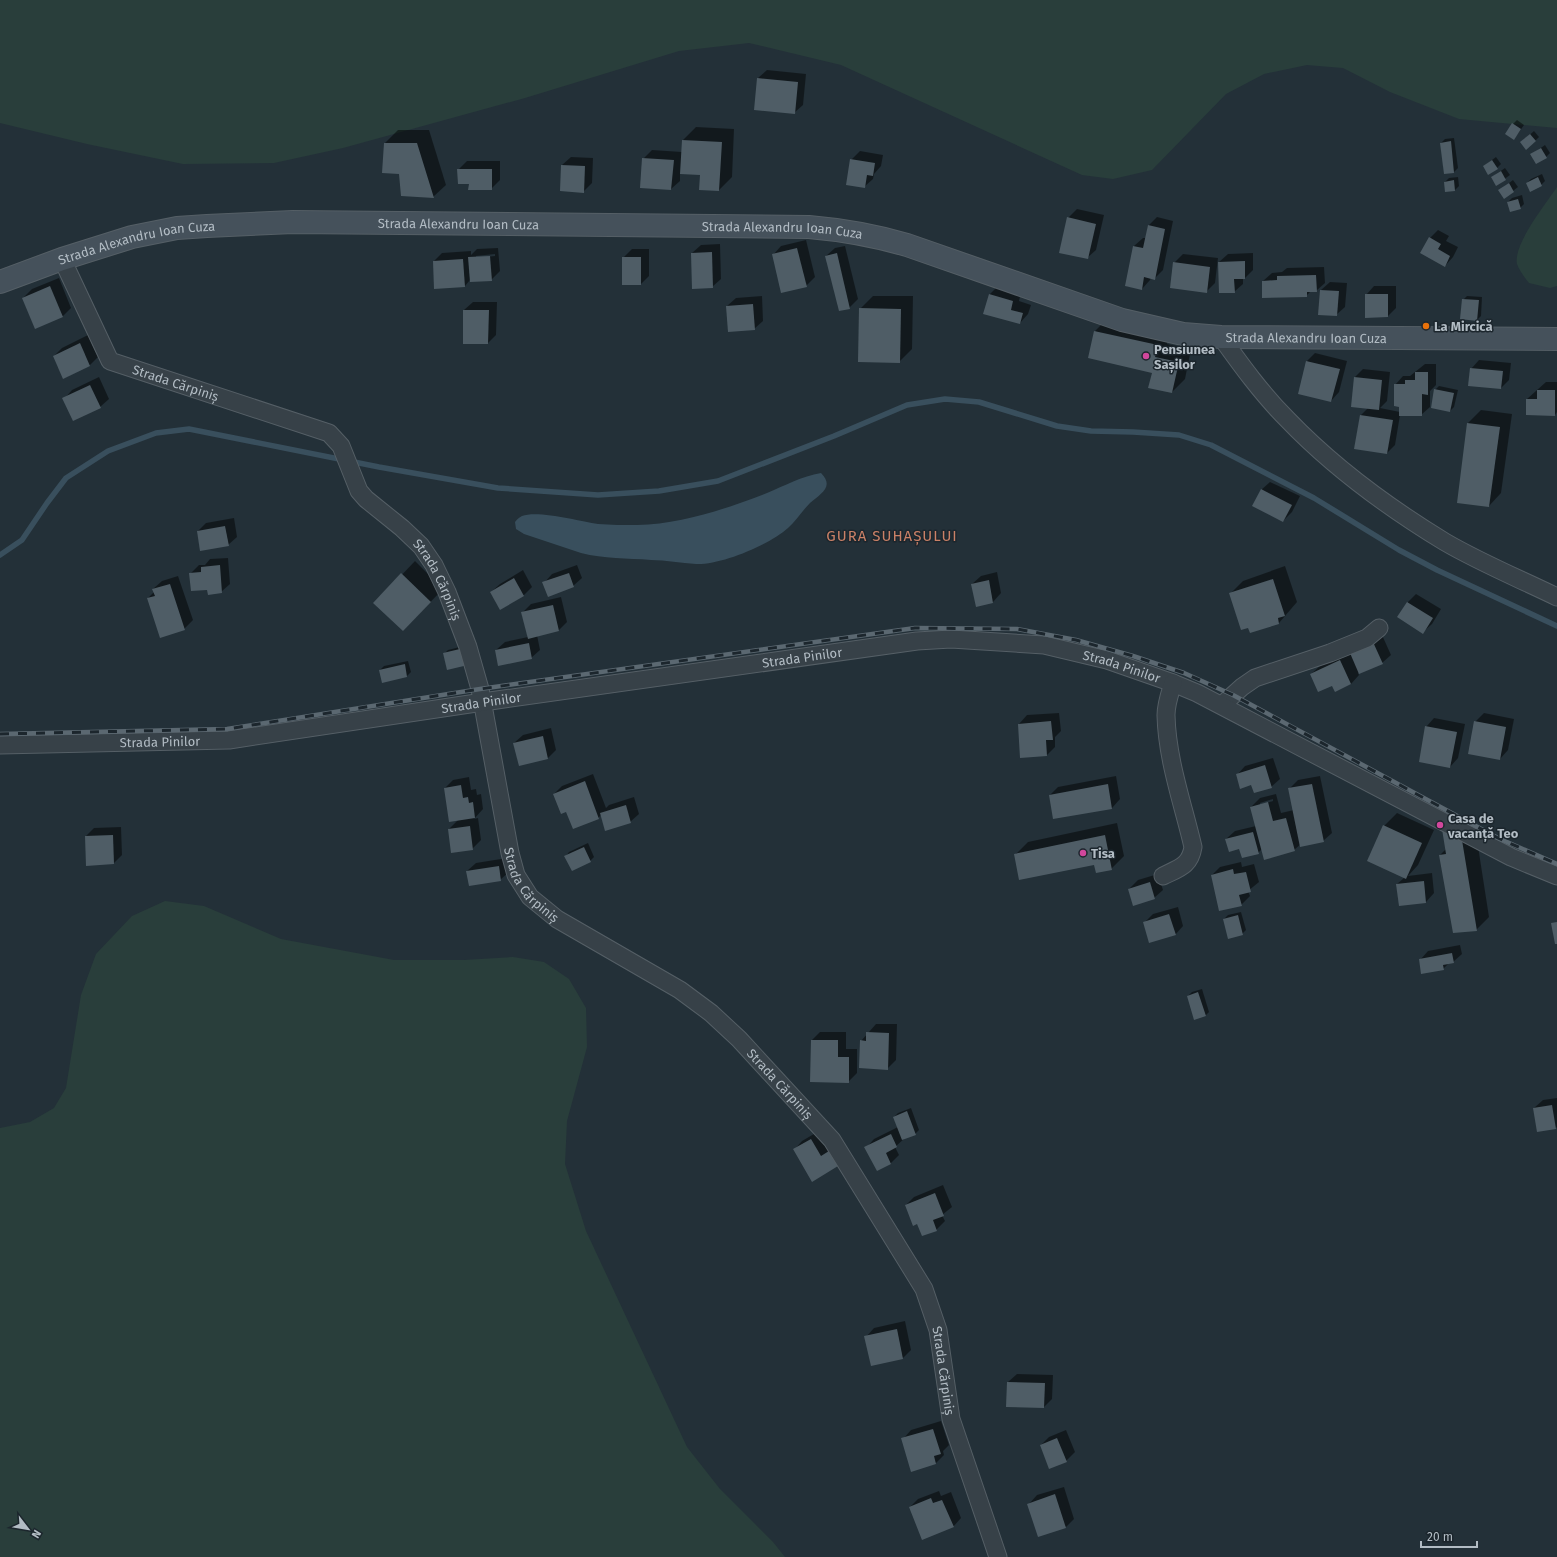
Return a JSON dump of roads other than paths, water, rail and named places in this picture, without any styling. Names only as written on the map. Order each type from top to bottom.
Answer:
[{"type":"main road","name":"Strada Alexandru Ioan Cuza","points":[[0,282],[62,259],[132,237],[177,228],[241,224],[361,222],[809,227],[843,230],[875,236],[907,245],[1122,320],[1183,334],[1220,336],[1557,339]]},
{"type":"street","name":"Strada Cărpiniș","points":[[62,259],[110,361],[329,433],[341,446],[359,491],[366,499],[402,528],[421,546],[434,565],[468,646],[483,702],[510,853],[516,875],[530,897],[557,919],[680,990],[711,1013],[739,1039],[832,1140],[924,1289],[938,1330],[951,1419],[998,1557]]},
{"type":"street","points":[[1220,336],[1245,371],[1288,420],[1326,455],[1367,488],[1414,522],[1447,542],[1482,562],[1557,597]]},
{"type":"street","points":[[1222,705],[1242,687],[1255,678],[1330,653],[1367,638],[1379,628]]},
{"type":"street","name":"Strada Pinilor","points":[[0,745],[229,740],[483,702],[917,641],[951,639],[1044,645],[1107,660],[1173,683],[1222,705],[1511,857],[1557,876]]},
{"type":"street","points":[[1163,876],[1185,864],[1191,857],[1193,847],[1169,743],[1166,714],[1168,699],[1173,683]]},
{"type":"water","points":[[821,473],[827,482],[824,490],[810,503],[788,528],[757,547],[731,558],[718,561],[696,564],[590,555],[524,534],[516,529],[515,522],[522,516],[529,514],[548,515],[607,525],[654,524],[687,519],[735,505],[800,479]]},
{"type":"waterway","points":[[0,555],[22,540],[66,478],[108,451],[156,433],[189,429],[379,467],[498,488],[598,495],[659,491],[718,481],[834,436],[907,405],[945,399],[979,402],[1057,426],[1091,431],[1179,435],[1211,445],[1314,498],[1399,550],[1437,570],[1557,626]]},
{"type":"railway","points":[[0,734],[227,729],[480,689],[915,628],[1017,629],[1076,640],[1133,656],[1184,673],[1233,695],[1498,838],[1557,864]]},
{"type":"place","name":"La Mircică","points":[[1426,326]]},
{"type":"place","name":"Pensiunea Sașilor","points":[[1146,356]]},
{"type":"place","name":"Casa de vacanță Teo","points":[[1440,825]]},
{"type":"place","name":"Tisa","points":[[1083,853]]},
{"type":"district","name":"GURA SUHAȘULUI","points":[[892,536]]}]
